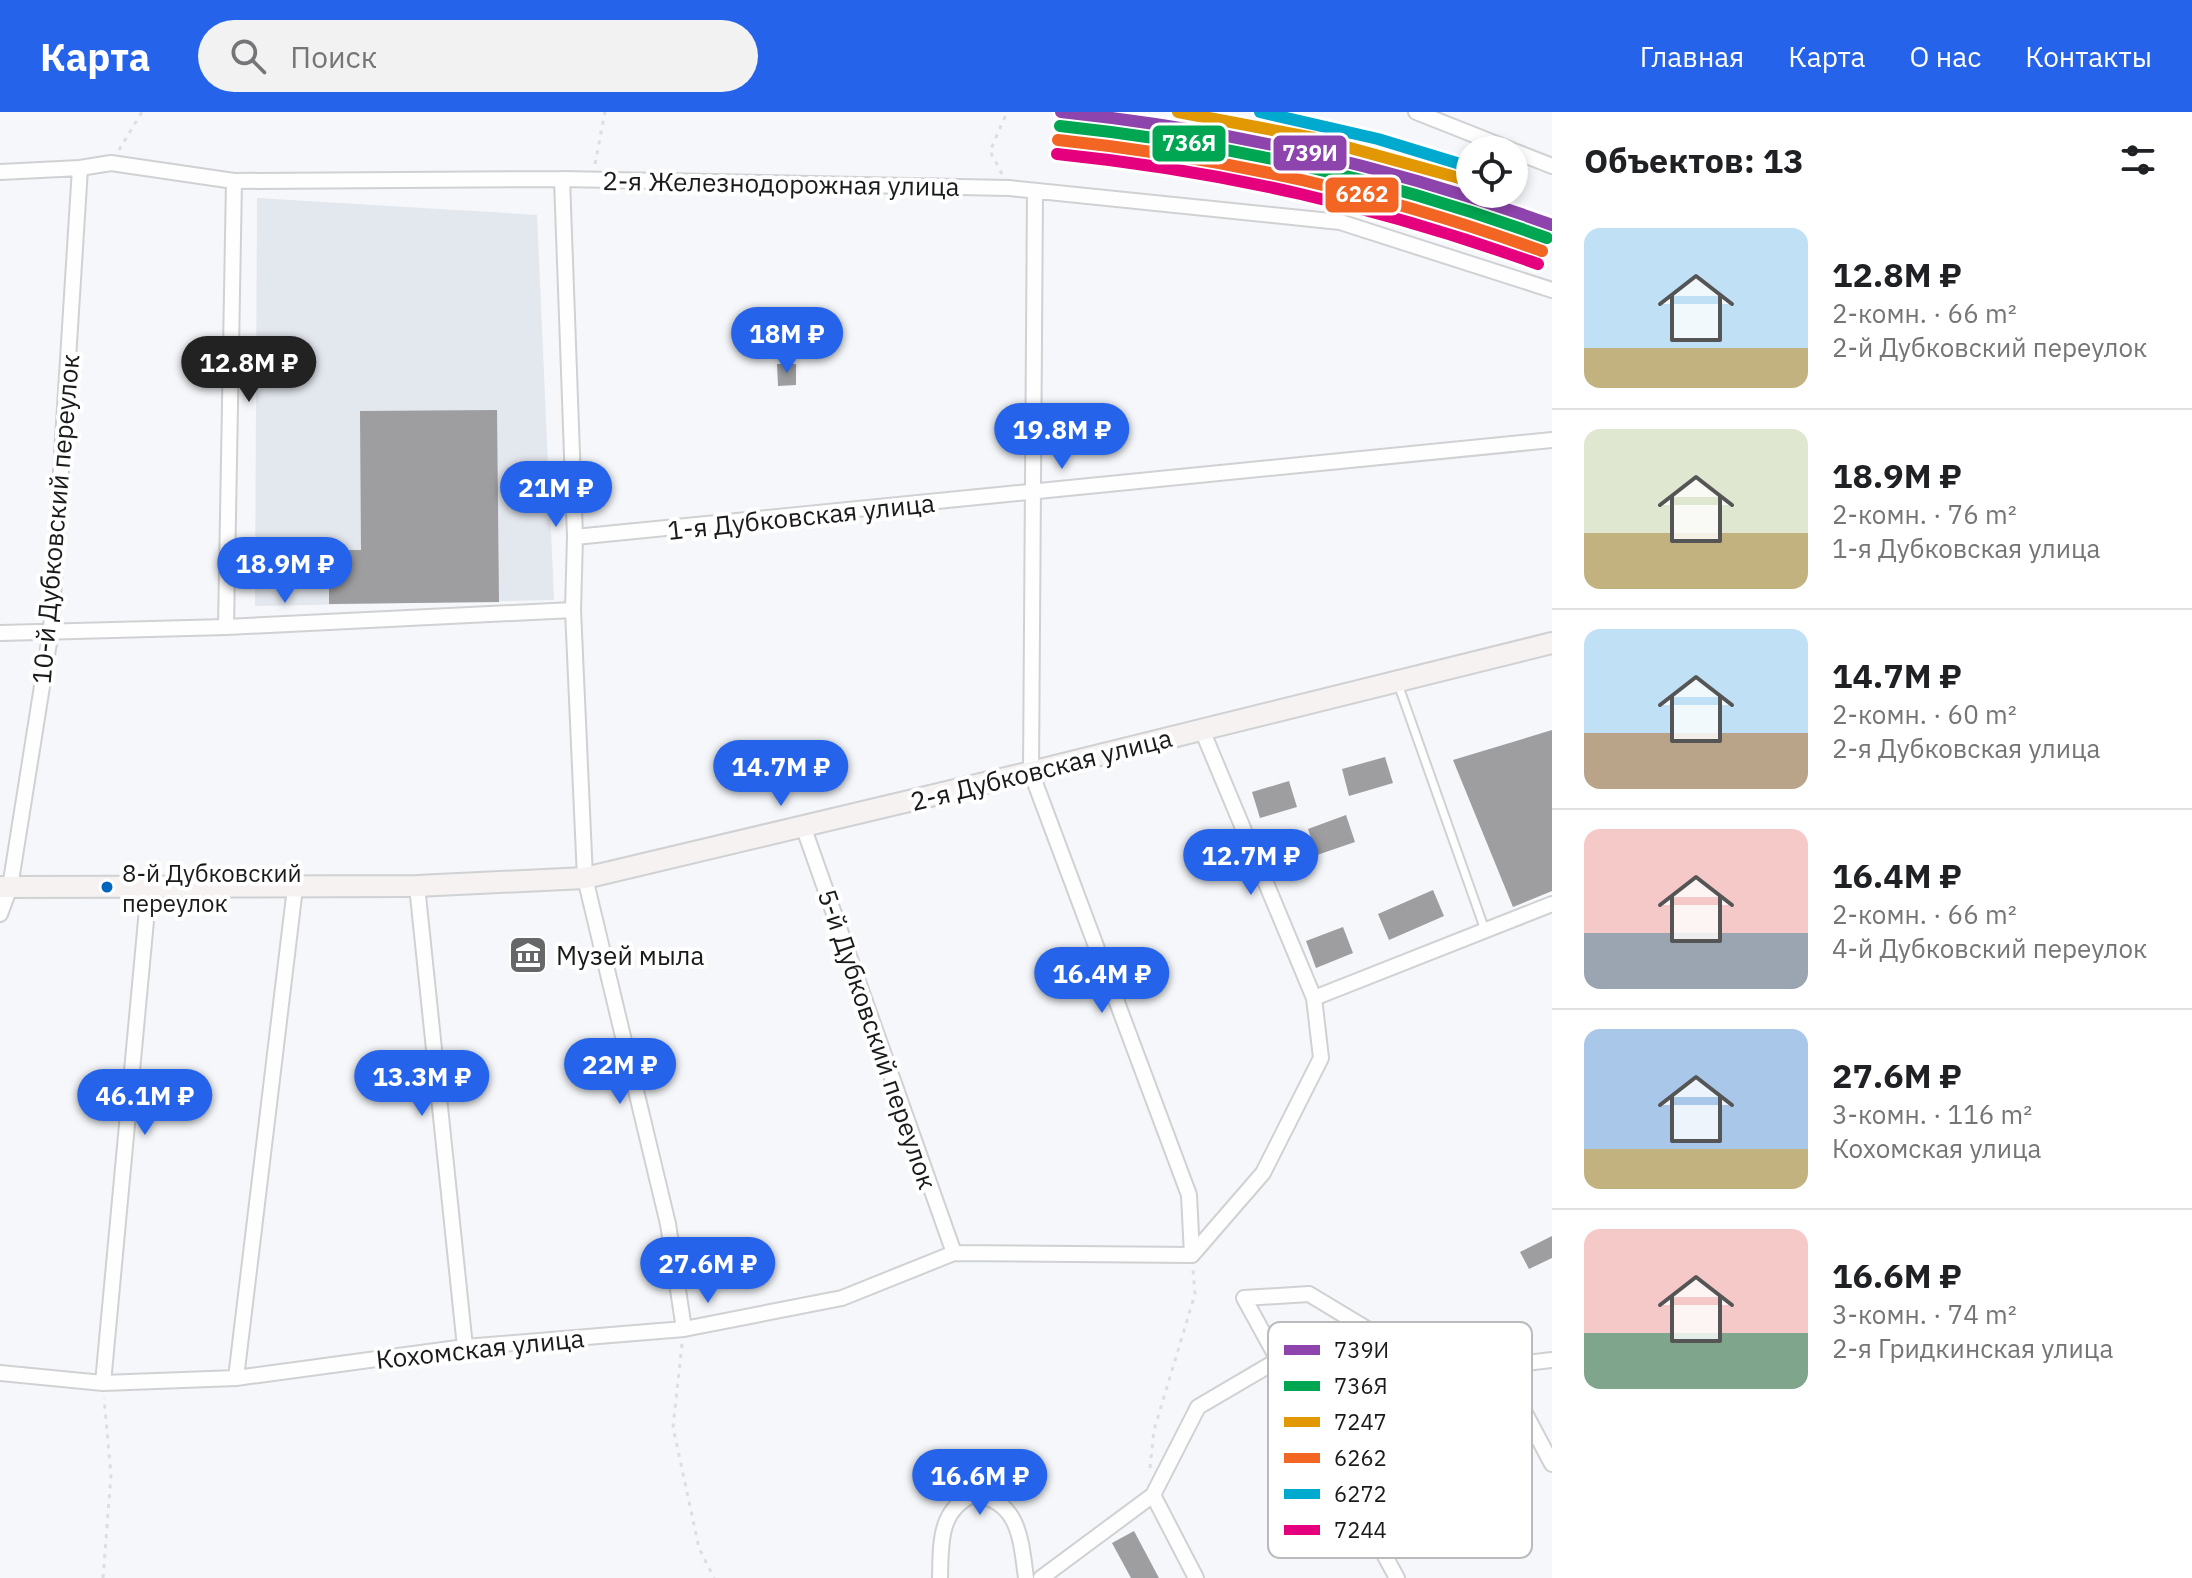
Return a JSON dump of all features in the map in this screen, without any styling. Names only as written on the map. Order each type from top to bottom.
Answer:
[{"type":"main road","name":"2-я Дубковская улица","points":[[5,887],[295,888],[585,878],[1552,643]]},
{"type":"street","points":[[1416,112],[1477,136]]},
{"type":"street","points":[[1528,156],[1552,166]]},
{"type":"street","name":"2-я Железнодорожная улица","points":[[0,172],[80,168],[111,163],[234,181],[562,179],[1009,188],[1340,222],[1552,290]]},
{"type":"street","name":"10-й Дубковский переулок","points":[[0,914],[51,630],[80,168]]},
{"type":"street","points":[[562,179],[575,537],[573,610],[585,878],[668,1224],[684,1329]]},
{"type":"street","points":[[226,627],[234,181]]},
{"type":"street","points":[[1035,192],[1031,772],[1189,1195],[1192,1255]]},
{"type":"street","name":"1-я Дубковская улица","points":[[575,537],[1552,440]]},
{"type":"street","points":[[0,633],[226,627],[573,610]]},
{"type":"street","points":[[1192,1255],[1263,1173],[1321,1058],[1314,998],[1202,730]]},
{"type":"street","name":"5-й Дубковский переулок","points":[[803,826],[954,1253]]},
{"type":"street","points":[[417,886],[465,1347]]},
{"type":"street","points":[[103,1383],[149,888]]},
{"type":"street","points":[[236,1378],[295,888]]},
{"type":"street","points":[[1314,998],[1552,904]]},
{"type":"street","name":"Кохомская улица","points":[[0,1373],[103,1383],[236,1378],[465,1347],[684,1329],[842,1298],[954,1253],[1192,1255]]},
{"type":"street","points":[[1268,1342],[1244,1298],[1309,1294],[1355,1322]]},
{"type":"street","points":[[1532,1362],[1552,1360]]},
{"type":"street","points":[[1041,1578],[1153,1495],[1198,1407],[1268,1366]]},
{"type":"street","points":[[1532,1426],[1552,1464]]},
{"type":"street","points":[[940,1578],[941,1535],[945,1523],[952,1510],[963,1499],[973,1495],[998,1504],[1011,1515],[1020,1533],[1026,1578]]},
{"type":"street","points":[[1153,1495],[1196,1578]]},
{"type":"street","points":[[1386,1558],[1397,1578]]},
{"type":"lane","points":[[1397,682],[1485,930]]},
{"type":"path","points":[[111,163],[142,112]]},
{"type":"path","points":[[592,180],[605,112]]},
{"type":"path","points":[[1007,112],[990,151],[1009,188]]},
{"type":"path","points":[[1153,1495],[1149,1459],[1154,1430],[1195,1294],[1192,1255]]},
{"type":"path","points":[[684,1329],[673,1427],[699,1548],[714,1578]]},
{"type":"path","points":[[103,1383],[111,1475],[103,1578]]},
{"type":"shaded area","points":[[257,198],[537,215],[554,600],[255,606]]},
{"type":"building","points":[[777,364],[796,364],[796,385],[778,386]]},
{"type":"building","points":[[497,410],[499,602],[329,604],[329,550],[361,550],[360,411]]},
{"type":"building","points":[[1552,730],[1552,891],[1513,907],[1453,760]]},
{"type":"building","points":[[1385,757],[1393,783],[1349,796],[1342,769]]},
{"type":"building","points":[[1289,781],[1297,807],[1260,818],[1252,792]]},
{"type":"building","points":[[1346,815],[1355,842],[1317,855],[1308,829]]},
{"type":"building","points":[[1433,890],[1444,916],[1389,940],[1378,914]]},
{"type":"building","points":[[1343,927],[1353,953],[1316,968],[1306,941]]},
{"type":"building","points":[[1552,1236],[1552,1258],[1529,1269],[1520,1252]]},
{"type":"building","points":[[1134,1531],[1159,1578],[1131,1578],[1112,1543]]},
{"type":"transit line","name":"739И","points":[[1061,112],[1187,129],[1310,153],[1431,185],[1552,225]]},
{"type":"transit line","name":"7247","points":[[1178,112],[1314,138],[1456,177]]},
{"type":"transit line","name":"6272","points":[[1260,112],[1378,139],[1456,163]]},
{"type":"transit line","name":"736Я","points":[[1060,126],[1185,143],[1307,167],[1427,198],[1547,238]]},
{"type":"transit line","name":"6262","points":[[1058,140],[1183,157],[1304,180],[1422,212],[1542,251]]},
{"type":"transit line","name":"7244","points":[[1057,154],[1180,170],[1300,194],[1419,225],[1538,264]]},
{"type":"place","name":"8-й Дубковский переулок","points":[[107,887]]},
{"type":"place","name":"Музей мыла","points":[[528,955]]}]
